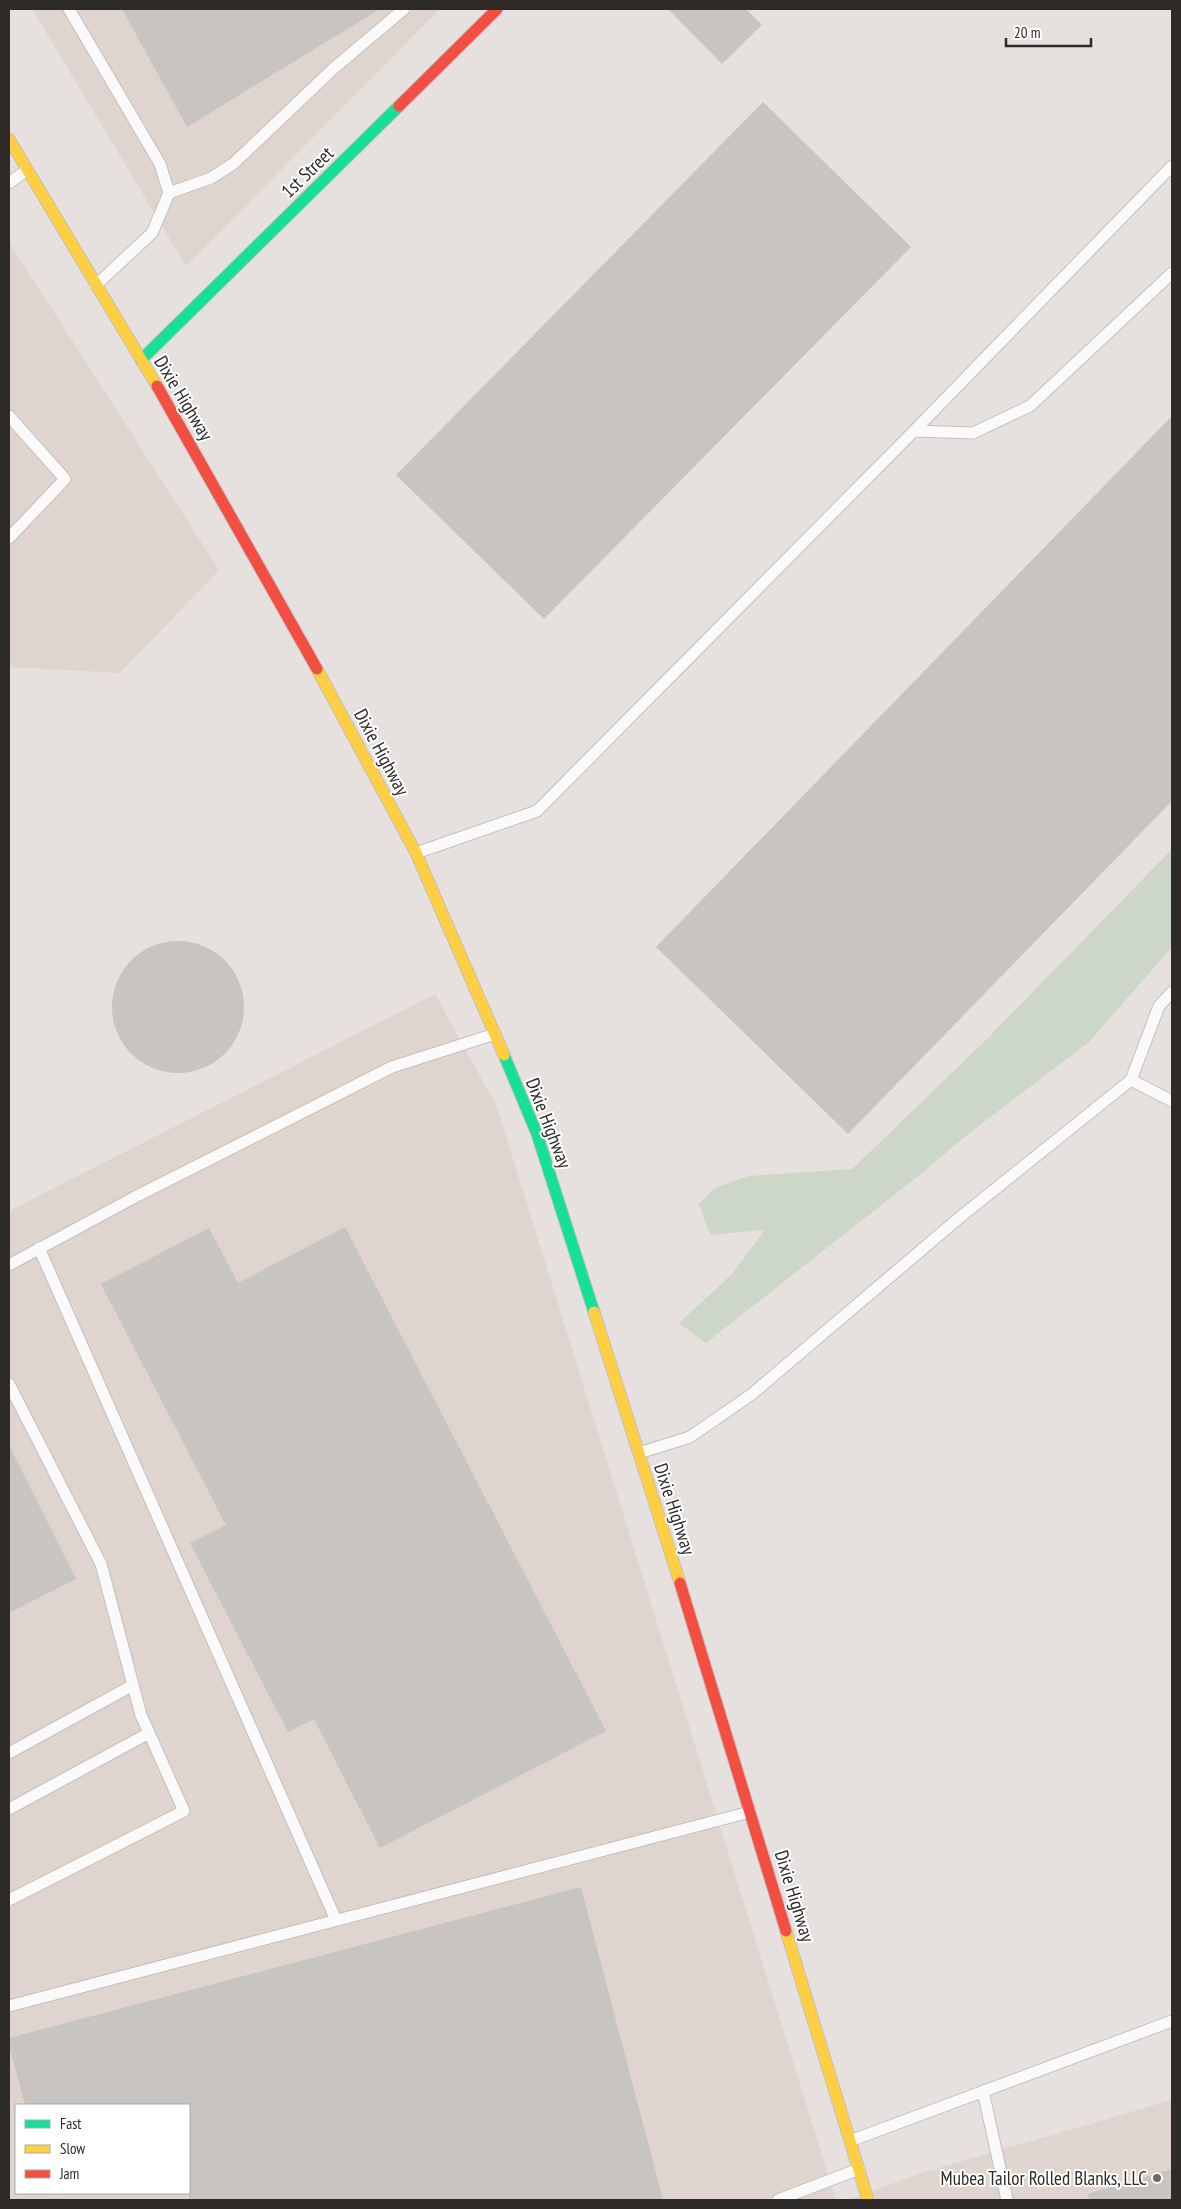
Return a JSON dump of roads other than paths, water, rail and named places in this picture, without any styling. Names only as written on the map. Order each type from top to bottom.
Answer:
[{"type":"main road","name":"1st Street","points":[[141,360],[497,9]]},
{"type":"main road","name":"Dixie Highway","points":[[9,139],[182,427],[354,735],[416,853],[537,1134],[639,1453],[868,2200]]},
{"type":"lane","points":[[69,9],[160,164],[169,193],[152,232],[96,285]]},
{"type":"lane","points":[[169,193],[211,178],[233,164],[334,68],[404,9]]},
{"type":"lane","points":[[416,853],[536,811],[914,431],[1172,166]]},
{"type":"lane","points":[[9,182],[28,170]]},
{"type":"lane","points":[[914,431],[974,433],[1030,406],[1172,272]]},
{"type":"lane","points":[[9,416],[65,479],[9,538]]},
{"type":"lane","points":[[639,1453],[690,1437],[752,1394],[959,1218],[1131,1080],[1159,1006],[1172,992]]},
{"type":"lane","points":[[9,1265],[135,1197],[392,1067],[495,1034]]},
{"type":"lane","points":[[1131,1080],[1172,1101]]},
{"type":"lane","points":[[39,1248],[336,1920]]},
{"type":"lane","points":[[9,1384],[101,1564],[141,1715],[184,1811],[9,1900]]},
{"type":"lane","points":[[9,1753],[133,1685]]},
{"type":"lane","points":[[9,1809],[149,1733]]},
{"type":"lane","points":[[9,2006],[750,1812]]},
{"type":"lane","points":[[850,2141],[1172,2021]]},
{"type":"lane","points":[[982,2091],[1006,2200]]},
{"type":"lane","points":[[778,2200],[858,2169]]},
{"type":"place","name":"Mubea Tailor Rolled Blanks, LLC","points":[[1157,2178]]}]
